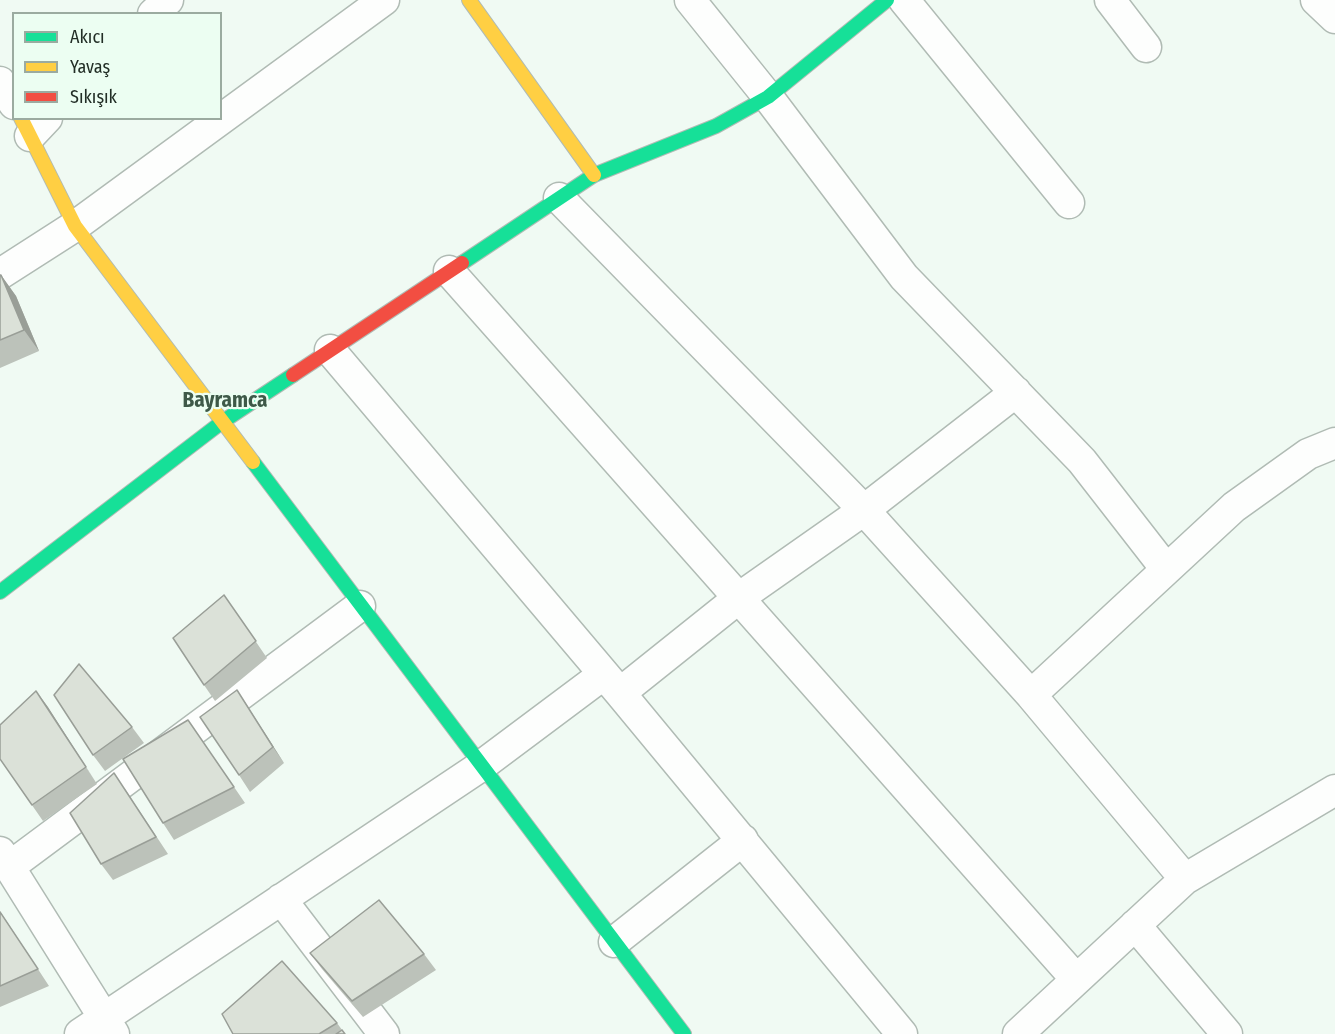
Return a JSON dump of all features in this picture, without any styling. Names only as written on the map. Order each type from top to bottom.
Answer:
[{"type":"street","points":[[155,12],[168,0]]},
{"type":"street","points":[[222,118],[384,0]]},
{"type":"street","points":[[469,0],[594,175]]},
{"type":"street","points":[[690,0],[768,97],[904,277],[1082,461],[1166,569]]},
{"type":"street","points":[[0,592],[222,422],[594,175],[716,126],[768,97],[887,0]]},
{"type":"street","points":[[904,0],[1069,203]]},
{"type":"street","points":[[1110,0],[1146,47]]},
{"type":"street","points":[[1316,0],[1335,18]]},
{"type":"street","points":[[0,82],[12,101]]},
{"type":"street","points":[[0,274],[75,226],[220,120]]},
{"type":"street","points":[[32,124],[75,226],[684,1034]]},
{"type":"street","points":[[559,198],[864,510],[1031,695],[1185,879]]},
{"type":"street","points":[[449,271],[1076,979]]},
{"type":"street","points":[[330,351],[612,683],[902,1034]]},
{"type":"street","points":[[360,606],[5,860],[99,1029],[281,899],[740,597],[864,510],[1016,392]]},
{"type":"street","points":[[1031,695],[1233,507],[1308,454],[1335,442]]},
{"type":"street","points":[[1018,1034],[1185,879],[1333,796]]},
{"type":"street","points":[[614,942],[743,840]]},
{"type":"street","points":[[281,899],[384,1034]]},
{"type":"street","points":[[1135,925],[1227,1034]]},
{"type":"building","points":[[0,275],[24,330],[0,340]]},
{"type":"building","points":[[224,595],[256,641],[204,685],[173,638]]},
{"type":"building","points":[[79,664],[132,727],[93,755],[54,695]]},
{"type":"building","points":[[237,690],[273,747],[239,775],[200,717]]},
{"type":"building","points":[[36,691],[86,767],[32,805],[0,759],[0,725]]},
{"type":"building","points":[[188,720],[234,787],[163,823],[123,759]]},
{"type":"building","points":[[114,773],[156,837],[101,864],[70,813]]},
{"type":"building","points":[[379,900],[424,954],[352,1001],[310,953]]},
{"type":"building","points":[[0,912],[38,969],[0,986]]},
{"type":"building","points":[[282,961],[337,1023],[319,1034],[233,1034],[222,1014]]},
{"type":"traffic: fast","points":[[462,263],[594,175],[716,126],[768,97],[887,0]]},
{"type":"traffic: fast","points":[[0,592],[222,422],[293,375]]},
{"type":"traffic: fast","points":[[253,462],[684,1034]]},
{"type":"traffic: slow","points":[[469,0],[594,175]]},
{"type":"traffic: slow","points":[[22,120],[75,226],[253,462]]},
{"type":"traffic: jam","points":[[293,375],[462,263]]},
{"type":"district","name":"Bayramca","points":[[225,401]]}]
